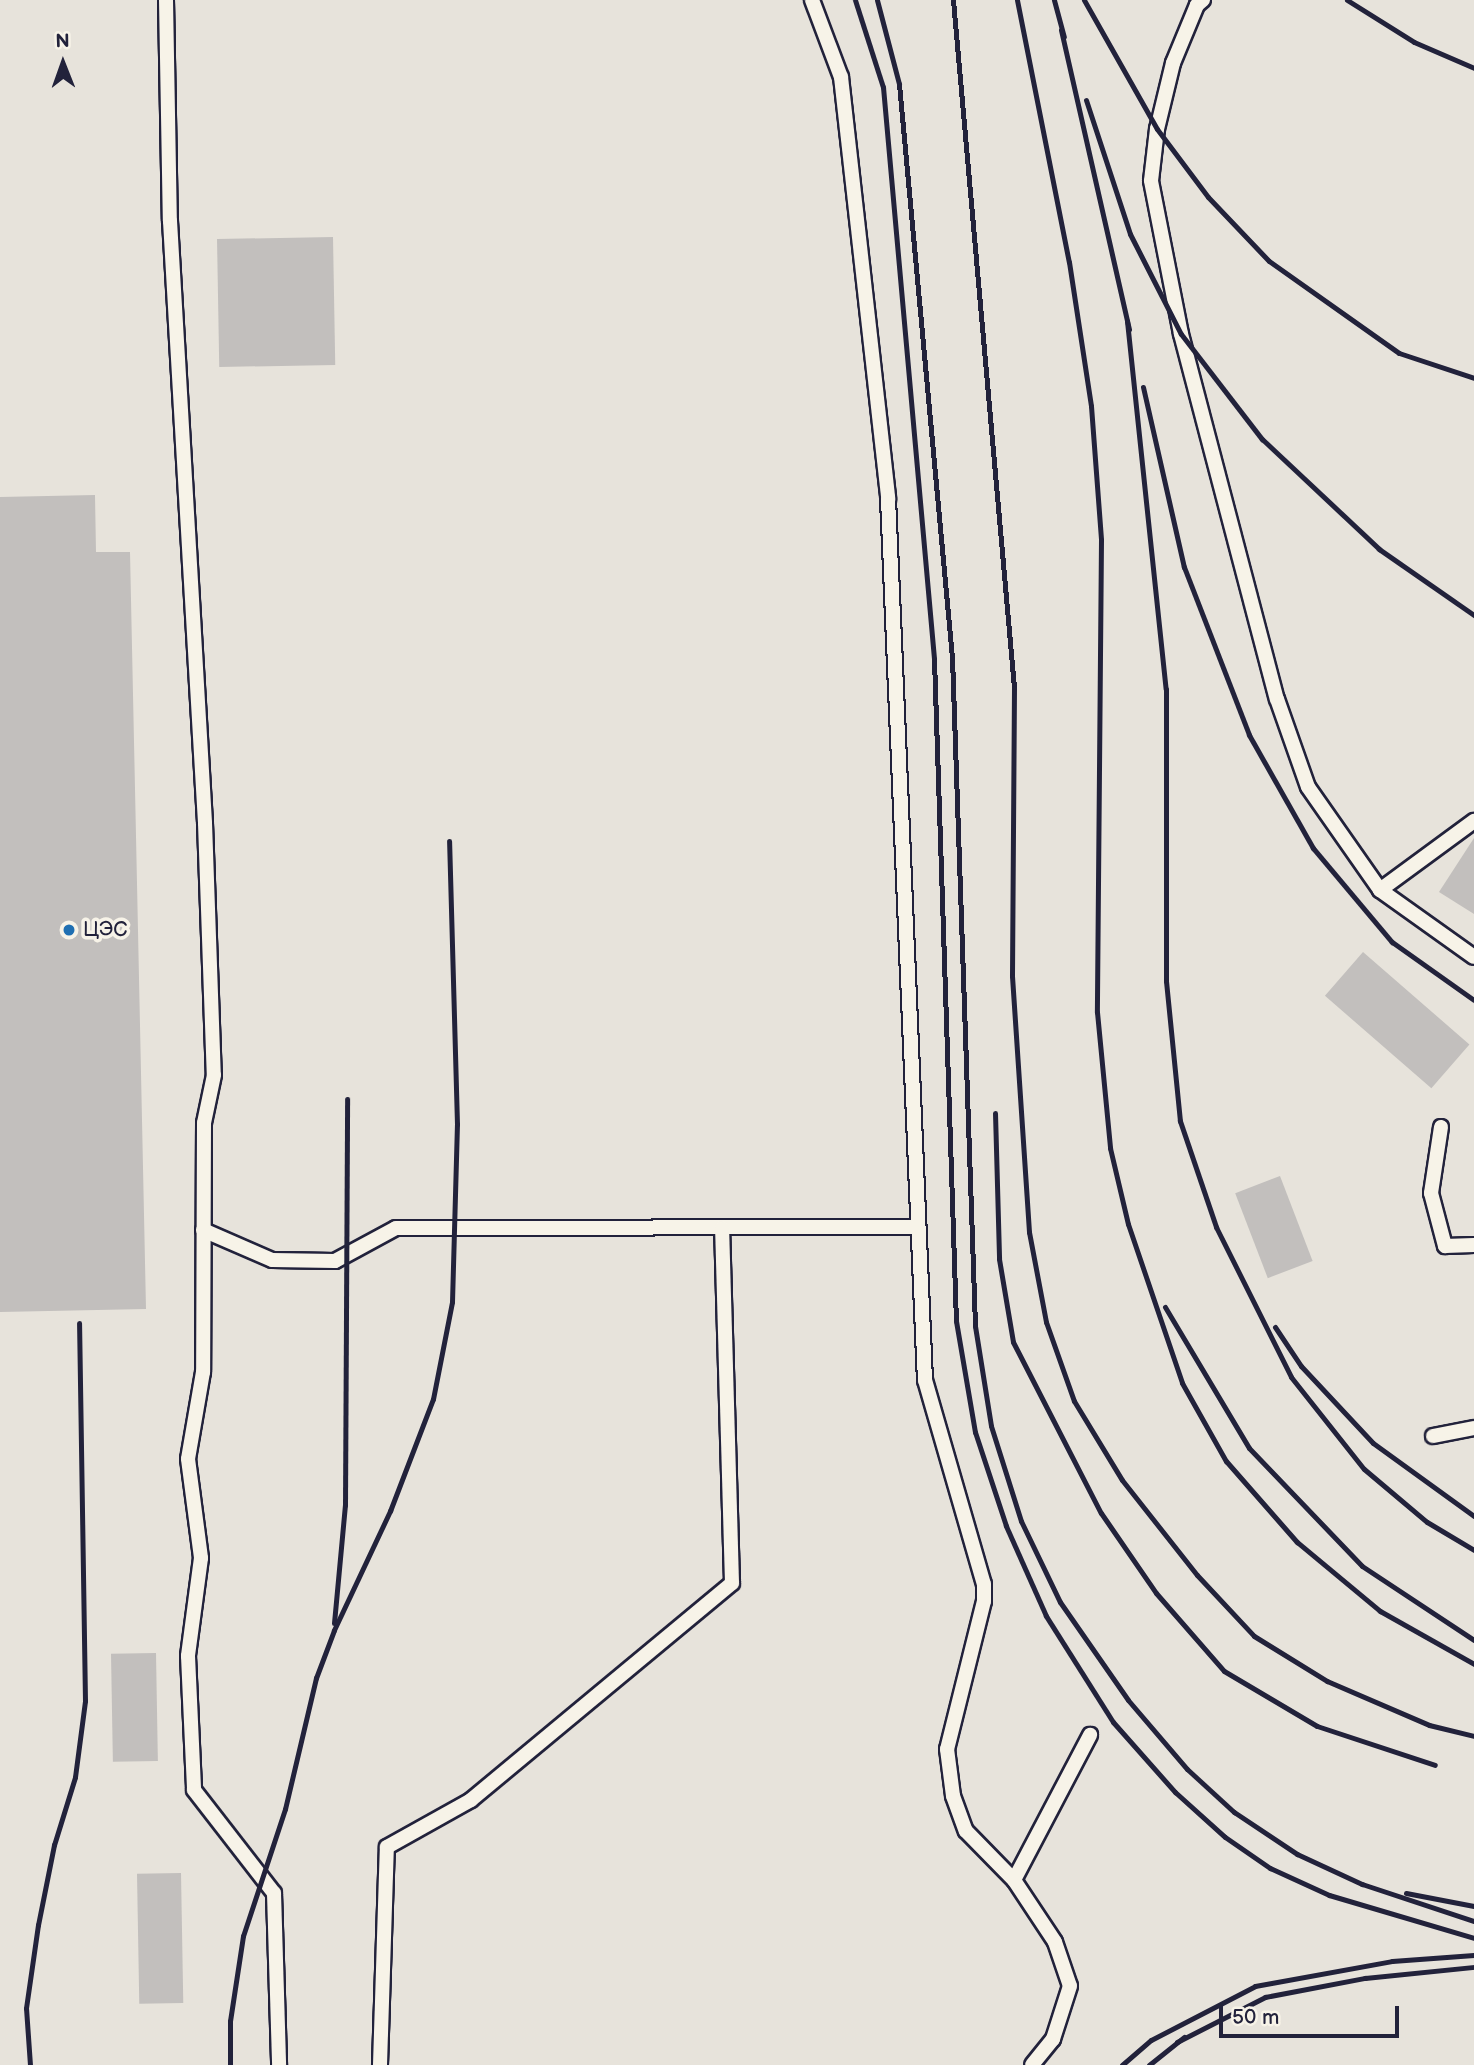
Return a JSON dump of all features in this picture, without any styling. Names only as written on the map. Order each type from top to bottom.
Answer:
[{"type":"lane","points":[[166,0],[170,221],[203,782],[214,1075],[204,1123],[202,1372],[187,1459],[201,1558],[188,1656],[194,1790],[274,1893],[279,2065]]},
{"type":"lane","points":[[812,0],[841,77],[887,498],[925,1380],[984,1584],[985,1601],[947,1749],[953,1796],[967,1832],[1014,1880],[1055,1942],[1070,1986],[1053,2039],[1032,2065]]},
{"type":"lane","points":[[1203,0],[1197,5],[1173,63],[1157,129],[1152,181],[1181,334],[1277,699],[1303,774],[1381,890],[1474,957]]},
{"type":"lane","points":[[1381,890],[1474,821]]},
{"type":"lane","points":[[1441,1127],[1431,1193],[1445,1246],[1474,1245]]},
{"type":"lane","points":[[203,1230],[272,1260],[335,1261],[396,1228],[918,1227]]},
{"type":"lane","points":[[380,2065],[387,1847],[471,1800],[732,1583],[722,1228]]},
{"type":"lane","points":[[1433,1436],[1474,1428]]},
{"type":"lane","points":[[1014,1880],[1090,1735]]},
{"type":"shaded area","points":[[0,0],[1474,0],[1474,2065],[0,2065]]},
{"type":"building","points":[[333,237],[335,365],[219,367],[217,239]]},
{"type":"building","name":"ЦЭС","points":[[95,495],[96,552],[130,552],[146,1309],[0,1312],[0,497]]},
{"type":"building","points":[[1474,838],[1474,914],[1439,892]]},
{"type":"building","points":[[1363,952],[1469,1045],[1431,1088],[1325,996]]},
{"type":"building","points":[[1280,1176],[1313,1261],[1268,1278],[1235,1193]]},
{"type":"building","points":[[156,1653],[158,1761],[113,1762],[111,1654]]},
{"type":"building","points":[[181,1873],[183,2003],[139,2004],[137,1874]]},
{"type":"railway","points":[[855,0],[883,87],[934,659],[956,1321],[975,1432],[1006,1526],[1046,1616],[1113,1722],[1175,1792],[1225,1837],[1270,1868],[1329,1895],[1474,1938]]},
{"type":"railway","points":[[877,0],[899,84],[952,657],[975,1326],[991,1426],[1021,1521],[1060,1602],[1128,1700],[1187,1769],[1234,1812],[1297,1854],[1362,1884],[1474,1921]]},
{"type":"railway","points":[[953,0],[1014,688],[1012,976],[1029,1232],[1046,1322],[1074,1401],[1122,1480],[1197,1575],[1254,1636],[1327,1681],[1429,1725],[1474,1736]]},
{"type":"railway","points":[[1017,0],[1069,262],[1091,406],[1101,540],[1097,1012],[1110,1148],[1128,1224],[1182,1383],[1226,1461],[1297,1542],[1380,1611],[1474,1664]]},
{"type":"railway","points":[[1054,0],[1064,37]]},
{"type":"railway","points":[[1084,0],[1157,129],[1208,197],[1269,261],[1399,353],[1474,378]]},
{"type":"railway","points":[[1347,0],[1414,42],[1474,68]]},
{"type":"railway","points":[[1061,30],[1129,329]]},
{"type":"railway","points":[[1086,100],[1130,234],[1181,334],[1262,439],[1379,549],[1474,615]]},
{"type":"railway","points":[[1127,321],[1166,689],[1166,981],[1180,1121],[1216,1227],[1291,1377],[1364,1469],[1427,1522],[1474,1550]]},
{"type":"railway","points":[[1143,387],[1184,567],[1249,735],[1313,848],[1392,942],[1474,1000]]},
{"type":"railway","points":[[230,2065],[230,2021],[243,1936],[285,1809],[316,1678],[334,1630],[390,1511],[433,1399],[452,1302],[457,1124],[449,841]]},
{"type":"railway","points":[[334,1623],[345,1505],[347,1099]]},
{"type":"railway","points":[[995,1113],[999,1259],[1013,1342],[1101,1513],[1156,1593],[1224,1671],[1317,1726],[1435,1765]]},
{"type":"railway","points":[[1165,1307],[1249,1448],[1362,1566],[1474,1640]]},
{"type":"railway","points":[[30,2065],[26,2008],[38,1925],[54,1845],[75,1777],[85,1701],[79,1323]]},
{"type":"railway","points":[[1275,1327],[1301,1366],[1373,1443],[1474,1516]]},
{"type":"railway","points":[[1406,1893],[1474,1906]]},
{"type":"railway","points":[[1122,2065],[1151,2040],[1255,1986],[1392,1961],[1474,1955]]},
{"type":"railway","points":[[1177,2042],[1265,1997],[1365,1978],[1474,1967]]},
{"type":"railway","points":[[1149,2065],[1184,2037]]},
{"type":"place","name":"ЦЭС","points":[[69,930]]}]
